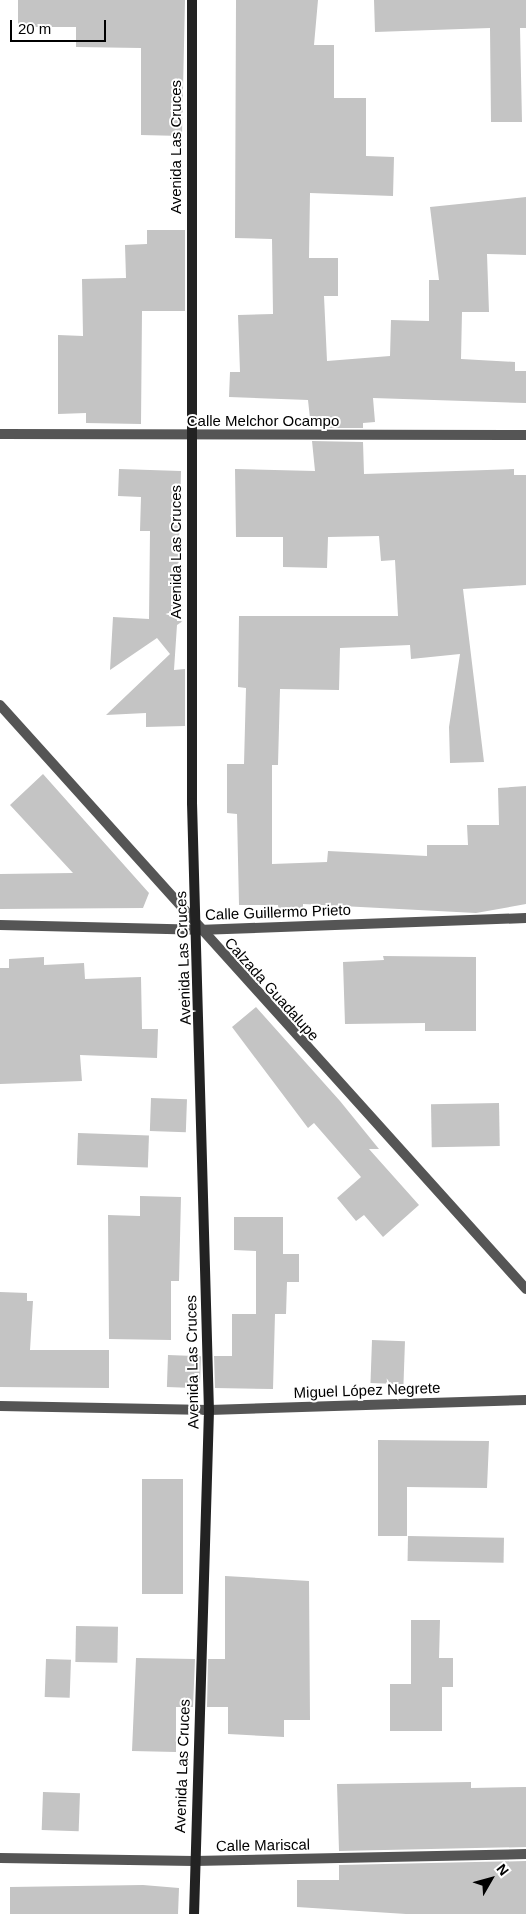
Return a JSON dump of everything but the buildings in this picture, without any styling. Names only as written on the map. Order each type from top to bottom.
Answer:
[{"type":"street","name":"Avenida Las Cruces","points":[[192,0],[190,437],[198,930],[209,1410],[194,1861],[194,1914]]},
{"type":"street","name":"Calle Melchor Ocampo","points":[[0,434],[190,437],[526,435]]},
{"type":"street","name":"Calzada Guadalupe","points":[[0,705],[198,930],[526,1289]]},
{"type":"street","name":"Calle Guillermo Prieto","points":[[0,925],[198,930],[526,918]]},
{"type":"street","name":"Miguel López Negrete","points":[[0,1406],[209,1410],[526,1400]]},
{"type":"street","name":"Calle Mariscal","points":[[0,1858],[194,1861],[526,1854]]}]
